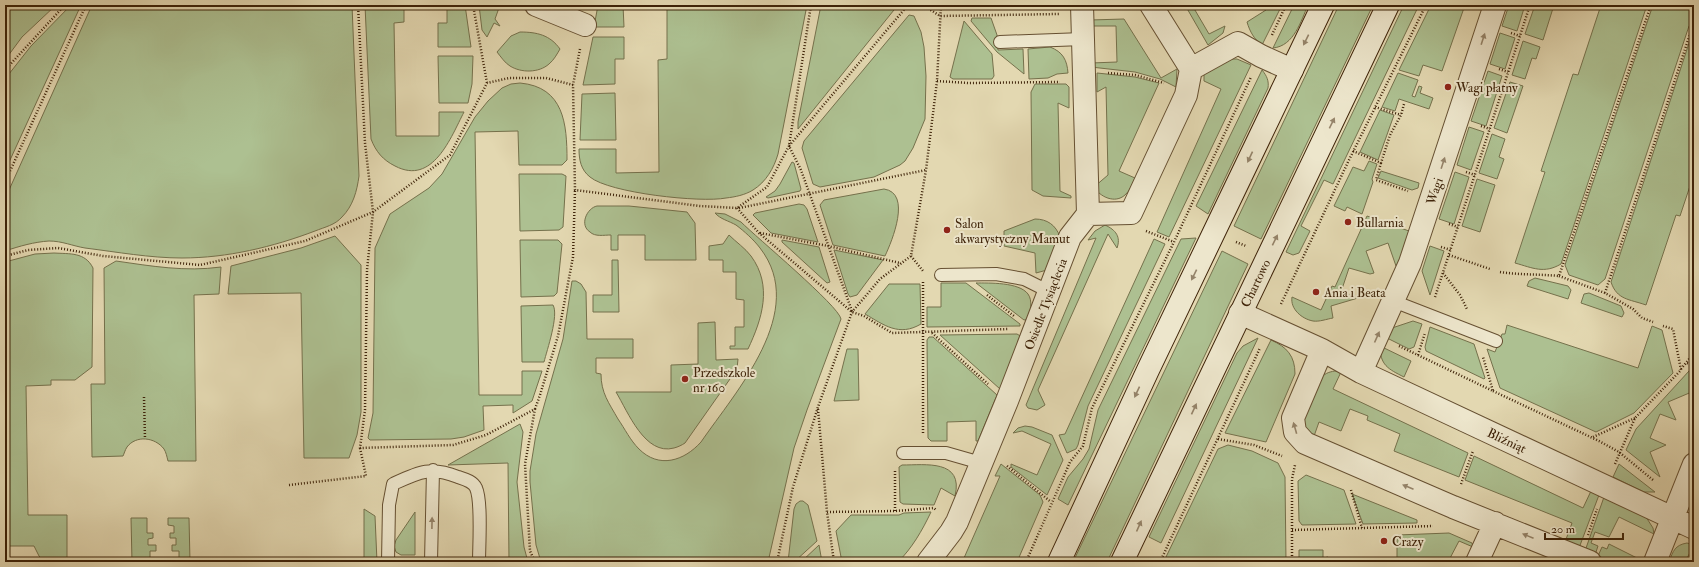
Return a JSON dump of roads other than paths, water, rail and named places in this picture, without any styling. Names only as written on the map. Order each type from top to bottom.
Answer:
[{"type":"street","points":[[536,5],[585,24]]},
{"type":"street","points":[[1083,9],[1088,214],[1131,213],[1186,94],[1191,69],[1151,5]]},
{"type":"street","points":[[1059,562],[1086,501],[1323,5]]},
{"type":"street","name":"Chartowo","points":[[1122,562],[1388,5]]},
{"type":"street","name":"Wagi","points":[[1361,372],[1410,264],[1495,5]]},
{"type":"street","points":[[1191,69],[1238,43],[1261,56],[1292,70]]},
{"type":"street","name":"Osiedle Tysiąclecia","points":[[928,562],[952,532],[957,522],[1007,401],[1032,329],[1050,292],[1070,237],[1088,214]]},
{"type":"street","name":"Bliźniąt","points":[[1240,313],[1322,350],[1361,372],[1694,528]]},
{"type":"street","points":[[1322,350],[1293,418],[1295,432],[1306,443],[1453,507],[1585,560]]},
{"type":"street","points":[[1655,562],[1674,518],[1694,464]]},
{"type":"street","points":[[1478,562],[1495,523]]},
{"type":"lane","points":[[1000,42],[1083,39]]},
{"type":"lane","points":[[941,275],[996,274],[1024,279],[1050,292]]},
{"type":"lane","points":[[1393,301],[1496,341]]},
{"type":"lane","points":[[903,453],[985,454]]},
{"type":"lane","points":[[388,562],[388,520],[393,484],[416,473],[433,470],[446,472],[468,480],[476,487],[479,507],[479,562]]},
{"type":"lane","points":[[431,562],[433,470]]},
{"type":"place","name":"Wagi płatny","points":[[1448,87]]},
{"type":"place","name":"Bullarnia","points":[[1348,222]]},
{"type":"place","name":"Salon akwarystyczny Mamut","points":[[947,230]]},
{"type":"place","name":"Ania i Beata","points":[[1316,292]]},
{"type":"place","name":"Przedszkole nr 160","points":[[685,379]]},
{"type":"place","name":"Crazy","points":[[1384,541]]}]
